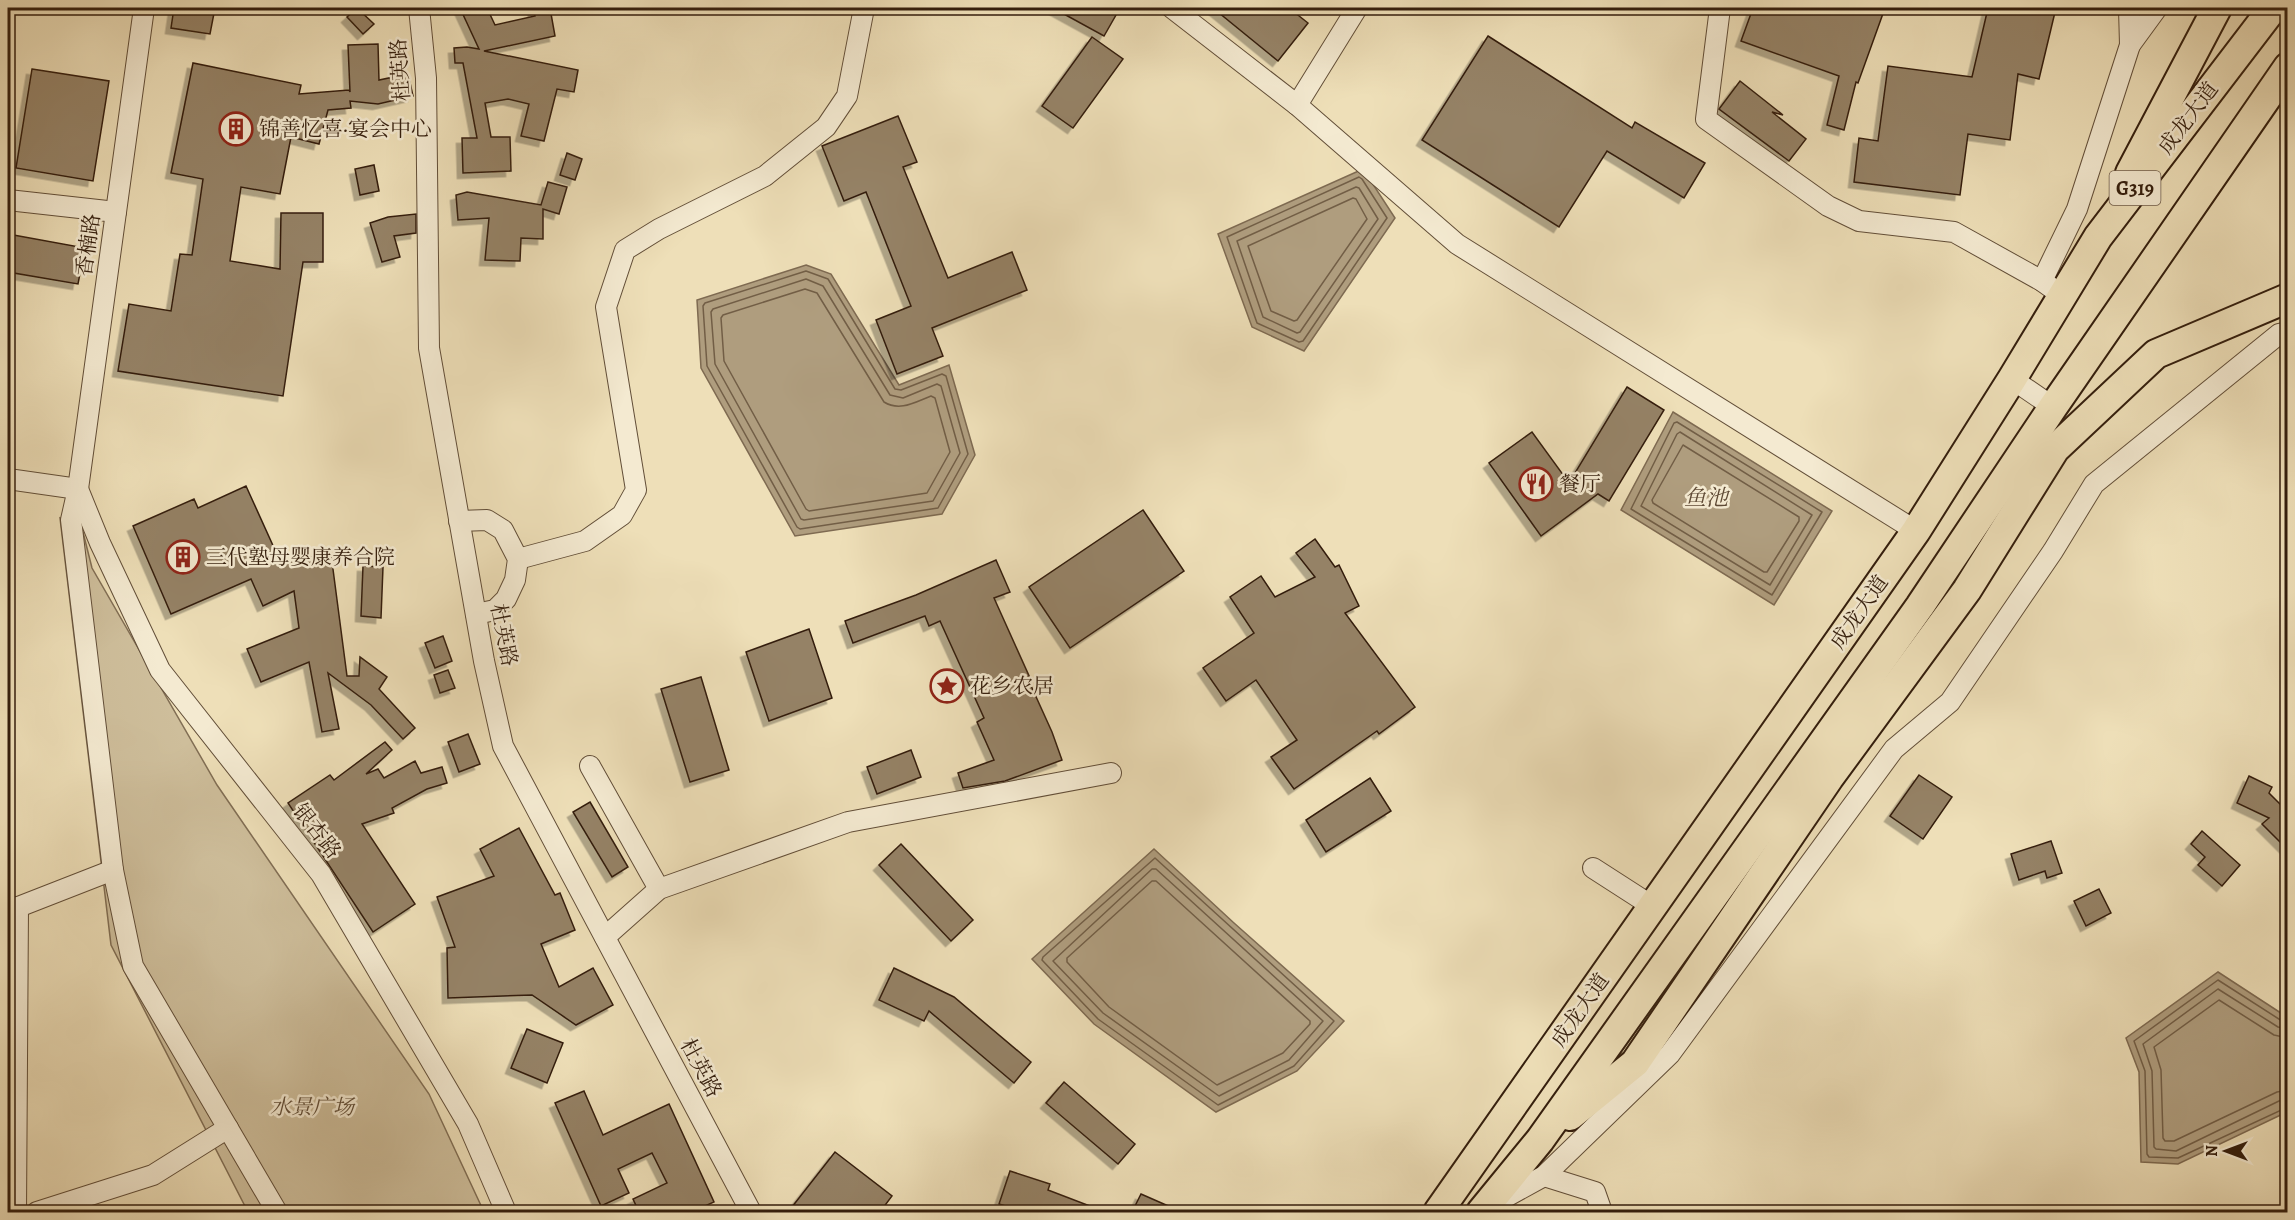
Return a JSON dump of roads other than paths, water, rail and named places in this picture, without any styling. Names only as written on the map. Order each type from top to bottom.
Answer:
[{"type":"highway","points":[[2098,237],[2217,8]]},
{"type":"highway","name":"成龙大道","points":[[1438,1212],[1916,531],[2013,379],[2052,288],[2098,237],[2273,8]]},
{"type":"highway","name":"成龙大道","points":[[1481,1211],[1540,1140],[1920,606],[2053,407],[2288,67]]},
{"type":"highway","points":[[1540,1140],[1635,1063],[1829,778],[1966,591],[2055,449],[2156,354],[2288,298]]},
{"type":"street","name":"香楠路","points":[[144,8],[78,489],[71,520],[113,870],[133,966],[277,1212]]},
{"type":"street","name":"杜英路","points":[[419,8],[426,78],[429,348],[476,614],[503,746],[751,1212]]},
{"type":"street","points":[[518,559],[585,541],[622,515],[636,490],[606,306],[625,250],[659,229],[765,176],[826,127],[847,96],[864,8]]},
{"type":"street","points":[[1172,8],[1297,105],[1458,244],[1916,531]]},
{"type":"street","points":[[1297,105],[1357,8]]},
{"type":"street","points":[[1720,8],[1706,119],[1828,206],[1859,221],[1954,232],[2052,288],[2130,45],[2157,8]]},
{"type":"street","points":[[2129,8],[2130,45]]},
{"type":"street","points":[[8,200],[116,212]]},
{"type":"street","points":[[1481,1211],[1544,1176],[1670,1054],[1894,749],[1950,702],[2053,551],[2094,484],[2279,334],[2288,332]]},
{"type":"street","points":[[2013,379],[2053,407]]},
{"type":"street","points":[[8,479],[78,489]]},
{"type":"street","name":"银杏路","points":[[78,489],[100,543],[160,670],[321,874],[468,1124],[506,1212]]},
{"type":"street","points":[[459,522],[487,520],[502,530],[514,548],[518,559],[515,580],[506,599],[495,610],[476,614]]},
{"type":"street","points":[[590,766],[658,888]]},
{"type":"street","points":[[605,937],[658,888],[848,822],[1111,773]]},
{"type":"street","points":[[1593,868],[1652,906]]},
{"type":"street","points":[[16,1212],[13,909],[113,870]]},
{"type":"street","points":[[37,1212],[153,1175],[228,1128]]},
{"type":"street","points":[[1544,1176],[1595,1192],[1602,1212]]},
{"type":"water","points":[[1363,169],[1395,218],[1304,351],[1252,327],[1218,234]]},
{"type":"water","points":[[806,265],[831,274],[899,385],[949,365],[975,455],[942,514],[795,536],[701,368],[697,300]]},
{"type":"water","name":"鱼池","points":[[1673,412],[1832,511],[1774,605],[1621,510]]},
{"type":"water","points":[[1154,849],[1344,1021],[1297,1071],[1216,1112],[1094,1024],[1032,959]]},
{"type":"water","points":[[2218,972],[2287,1017],[2287,1112],[2178,1164],[2141,1162],[2139,1072],[2126,1038]]},
{"type":"place","name":"锦善忆喜·宴会中心","points":[[236,129]]},
{"type":"place","name":"餐厅","points":[[1536,484]]},
{"type":"place","name":"三代塾母婴康养合院","points":[[183,557]]},
{"type":"place","name":"花乡农居","points":[[947,686]]},
{"type":"park label","name":"水景广场","points":[[312,1107]]}]
